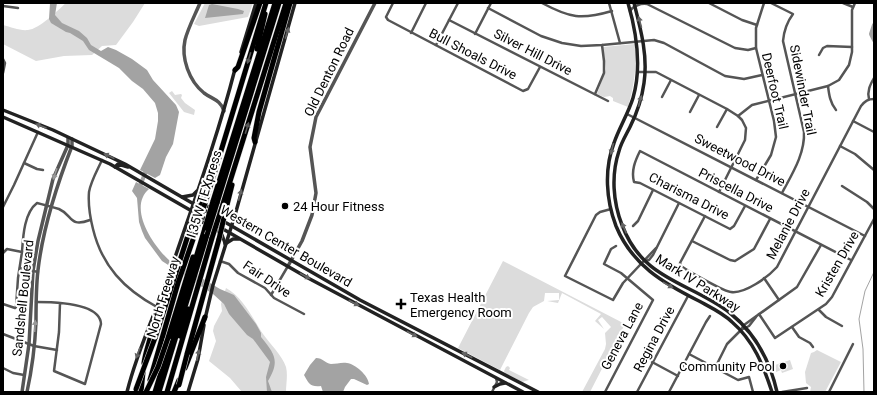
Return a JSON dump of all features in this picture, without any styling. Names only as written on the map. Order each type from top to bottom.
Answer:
[{"type":"highway","points":[[235,70],[238,67],[260,3]]},
{"type":"highway","name":"I 35W TEXpress","points":[[219,205],[245,98],[275,3]]},
{"type":"highway","name":"I 35W TEXpress","points":[[193,263],[202,232],[219,205],[279,3]]},
{"type":"highway","name":"North Freeway","points":[[146,392],[176,283],[193,263],[210,237],[219,205],[235,165],[286,3]]},
{"type":"highway","points":[[255,142],[254,138],[259,112],[290,3]]},
{"type":"highway","points":[[245,98],[265,16],[265,5]]},
{"type":"highway","name":"North Freeway","points":[[167,392],[196,294],[193,263],[194,227],[227,129],[265,5]]},
{"type":"highway","points":[[178,392],[219,239],[219,205]]},
{"type":"highway","points":[[159,392],[193,263]]},
{"type":"highway","points":[[137,391],[176,283]]},
{"type":"highway","points":[[146,392],[158,367],[187,289]]},
{"type":"highway","points":[[163,392],[192,296],[187,289]]},
{"type":"highway","points":[[156,392],[187,289]]},
{"type":"highway","points":[[174,392],[190,357],[205,316]]},
{"type":"highway","points":[[137,391],[154,324],[154,317]]},
{"type":"main road","points":[[224,111],[256,3]]},
{"type":"main road","points":[[188,392],[198,359],[205,316],[215,277],[295,3]]},
{"type":"main road","name":"Mark IV Parkway","points":[[630,3],[630,11],[637,41],[637,72],[633,98],[613,143],[607,178],[608,194],[616,226],[641,264],[661,281],[721,313],[741,330],[759,355],[772,392]]},
{"type":"main road","name":"Mark IV Parkway","points":[[635,5],[644,41],[645,72],[644,84],[639,104],[619,151],[614,180],[615,200],[623,227],[629,239],[645,261],[662,275],[720,307],[745,327],[764,355],[774,379],[777,392]]},
{"type":"main road","name":"Western Center Boulevard","points":[[3,110],[104,153],[133,168],[338,287],[538,392]]},
{"type":"main road","name":"North Freeway","points":[[127,392],[137,355],[154,317],[169,275],[224,111]]},
{"type":"main road","name":"Western Center Boulevard","points":[[3,117],[70,145],[130,174],[190,211],[335,293],[523,392]]},
{"type":"main road","points":[[115,167],[118,164],[133,168]]},
{"type":"main road","points":[[198,190],[199,199],[202,203],[224,216],[234,215]]},
{"type":"main road","points":[[182,197],[193,195],[198,190]]},
{"type":"main road","points":[[234,215],[234,224],[239,230]]},
{"type":"main road","points":[[185,228],[189,220],[199,220],[221,233],[225,244]]},
{"type":"main road","points":[[225,244],[233,239],[240,238]]},
{"type":"main road","points":[[335,293],[338,287]]},
{"type":"main road","points":[[386,320],[389,314]]},
{"type":"main road","points":[[446,352],[454,349]]},
{"type":"main road","points":[[496,378],[502,373]]},
{"type":"main road","points":[[494,387],[506,383]]},
{"type":"street","points":[[200,3],[185,39],[185,58],[193,81],[203,92],[222,105],[224,111]]},
{"type":"street","name":"Old Denton Road","points":[[288,266],[309,225],[316,193],[310,147],[316,117],[375,3]]},
{"type":"street","name":"Bull Shoals Drive","points":[[393,3],[386,17],[387,19],[523,91],[528,90],[540,67]]},
{"type":"street","points":[[411,33],[426,3]]},
{"type":"street","points":[[436,46],[458,3]]},
{"type":"street","points":[[475,34],[491,3]]},
{"type":"street","points":[[542,3],[565,14],[581,17],[594,16],[612,11]]},
{"type":"street","points":[[609,3],[620,43]]},
{"type":"street","points":[[630,3],[635,5]]},
{"type":"street","points":[[630,11],[635,5],[642,3],[652,5],[735,48],[748,50],[756,48]]},
{"type":"street","points":[[709,3],[757,26]]},
{"type":"street","name":"Deerfoot Trail","points":[[756,180],[765,166],[775,143],[774,121],[756,48],[757,26],[764,3]]},
{"type":"street","name":"Sidewinder Trail","points":[[771,3],[793,14],[784,29],[783,41],[804,132],[804,144],[796,166],[782,193]]},
{"type":"street","points":[[843,3],[853,7]]},
{"type":"street","points":[[738,116],[752,105],[828,86],[838,82],[849,64],[852,47],[853,7],[855,3]]},
{"type":"street","points":[[3,6],[18,8]]},
{"type":"street","points":[[488,8],[541,36],[562,43],[581,46],[654,40],[661,42],[730,77],[744,79],[762,75]]},
{"type":"street","name":"Silver Hill Drive","points":[[449,20],[608,101]]},
{"type":"street","points":[[595,94],[604,73],[602,45]]},
{"type":"street","points":[[819,55],[823,48],[827,46],[852,47]]},
{"type":"street","points":[[3,59],[5,63],[3,73]]},
{"type":"street","points":[[637,72],[656,72],[727,109],[738,116],[744,124],[746,136],[745,140],[719,192]]},
{"type":"street","points":[[874,78],[870,85],[868,95],[869,99],[874,99]]},
{"type":"street","points":[[662,97],[671,80]]},
{"type":"street","points":[[828,86],[830,97],[836,110]]},
{"type":"street","points":[[690,112],[699,95]]},
{"type":"street","points":[[216,100],[223,101],[228,98]]},
{"type":"street","name":"Melanie Drive","points":[[692,241],[680,265],[730,292],[743,291],[770,274],[777,268],[853,121],[865,101],[869,99]]},
{"type":"street","points":[[718,127],[727,109]]},
{"type":"street","name":"Sweetwood Drive","points":[[627,114],[865,236]]},
{"type":"street","points":[[853,121],[874,132]]},
{"type":"street","points":[[3,207],[38,132]]},
{"type":"street","name":"Sandshell Boulevard","points":[[22,392],[29,344],[36,271],[49,206],[70,145],[70,138]]},
{"type":"street","points":[[840,146],[855,154],[874,170]]},
{"type":"street","name":"Priscella Drive","points":[[634,182],[634,164],[640,152],[851,260]]},
{"type":"street","points":[[102,160],[93,178],[89,191],[90,220],[100,251],[110,269],[138,296],[157,307]]},
{"type":"street","points":[[24,163],[43,170]]},
{"type":"street","name":"Charisma Drive","points":[[634,182],[640,183],[730,229],[745,206]]},
{"type":"street","points":[[842,186],[874,207]]},
{"type":"street","points":[[633,226],[638,221],[653,190]]},
{"type":"street","points":[[3,304],[15,308],[25,229],[32,207],[37,203],[61,210],[73,221],[80,222],[90,220]]},
{"type":"street","points":[[611,208],[596,215],[566,276],[613,300],[627,278],[656,248],[679,203]]},
{"type":"street","points":[[705,216],[692,241],[732,261],[735,261],[754,249],[770,218]]},
{"type":"street","name":"Kristen Drive","points":[[759,314],[775,338],[819,310],[832,297],[874,219]]},
{"type":"street","points":[[715,368],[727,344],[745,327],[750,320],[797,287],[820,245]]},
{"type":"street","name":"Geneva Lane","points":[[605,392],[653,300],[621,273],[604,264],[611,249],[616,246]]},
{"type":"street","points":[[3,253],[7,249],[22,252]]},
{"type":"street","name":"Fair Drive","points":[[220,261],[229,264],[238,273],[265,288],[271,295],[304,314]]},
{"type":"street","points":[[271,295],[288,266]]},
{"type":"street","points":[[20,268],[36,271]]},
{"type":"street","name":"Sandshell Boulevard","points":[[27,392],[34,346],[36,271]]},
{"type":"street","points":[[764,278],[778,300]]},
{"type":"street","name":"Regina Drive","points":[[637,392],[688,296]]},
{"type":"street","points":[[36,302],[69,303],[91,311],[101,319],[85,384],[54,370],[57,350],[60,303]]},
{"type":"street","points":[[819,310],[826,318],[842,326]]},
{"type":"street","points":[[669,392],[688,354],[710,316]]},
{"type":"street","points":[[792,327],[799,337],[810,343],[813,347]]},
{"type":"street","points":[[3,334],[34,346],[57,350]]},
{"type":"street","points":[[829,392],[853,344]]},
{"type":"street","points":[[688,354],[738,380],[749,377],[753,392]]},
{"type":"street","points":[[652,362],[678,376]]},
{"type":"street","points":[[3,368],[13,373],[24,375]]},
{"type":"street","points":[[492,392],[497,382],[496,378]]},
{"type":"street","points":[[782,392],[807,388]]},
{"type":"shaded area","points":[[50,3],[57,3],[55,15],[62,23],[79,31],[87,38],[91,45],[101,51],[108,47],[116,50],[147,70],[153,80],[176,105],[179,112],[173,144],[166,157],[160,175],[155,178],[140,170],[155,139],[158,113],[155,103],[143,89],[132,81],[119,68],[89,50],[83,41],[51,23],[49,19]]},
{"type":"shaded area","points":[[66,3],[145,3],[116,45],[102,46],[92,55],[64,56],[36,61],[3,44],[3,25],[22,30],[32,29],[48,19]]},
{"type":"shaded area","points":[[205,3],[253,3],[248,17],[199,26],[194,24]]},
{"type":"shaded area","points":[[212,4],[244,11],[243,14],[205,18],[209,5]]},
{"type":"shaded area","points":[[635,44],[636,60],[632,91],[628,107],[613,101],[613,98],[610,96],[604,97],[597,94],[606,69],[603,47]]},
{"type":"shaded area","points":[[172,91],[175,95],[182,95],[181,98],[185,103],[195,110],[194,115],[184,112],[169,93]]},
{"type":"shaded area","points":[[136,182],[149,189],[143,197],[141,206],[142,216],[145,227],[157,247],[170,261],[173,261],[220,289],[234,295],[256,324],[261,333],[261,337],[273,353],[275,363],[268,381],[272,392],[267,392],[266,377],[270,362],[253,339],[247,335],[229,314],[224,304],[213,294],[162,261],[145,238],[139,222],[137,198],[132,191]]},
{"type":"shaded area","points":[[503,261],[625,324],[590,392],[582,392],[605,349],[605,333],[611,327],[602,317],[598,320],[604,329],[595,321],[601,314],[562,293],[558,303],[547,301],[559,300],[559,293],[545,293],[544,301],[533,307],[500,370],[458,348]]},
{"type":"shaded area","points":[[226,288],[243,303],[263,334],[282,358],[287,370],[286,392],[242,392],[230,378],[209,361],[216,341],[213,331],[214,326],[222,311],[221,304]]},
{"type":"shaded area","points":[[817,350],[841,362],[825,392],[810,392],[811,387],[806,383],[805,372],[811,353]]},
{"type":"shaded area","points":[[316,358],[331,364],[345,363],[354,365],[361,370],[369,384],[367,385],[351,379],[343,392],[323,392],[321,386],[314,386],[310,384],[304,375]]},
{"type":"shaded area","name":"Community Pool","points":[[790,360],[793,369],[782,373],[781,370],[776,372],[775,365]]},
{"type":"shaded area","points":[[508,366],[510,368],[509,370],[529,380],[522,382],[505,373],[504,371]]},
{"type":"waterway","points":[[874,25],[871,34],[874,40]]},
{"type":"waterway","points":[[139,189],[147,168]]},
{"type":"waterway","points":[[864,392],[863,349],[859,319],[865,291],[874,272]]},
{"type":"place","name":"24 Hour Fitness","points":[[285,206]]},
{"type":"place","name":"Texas Health Emergency Room","points":[[401,304]]},
{"type":"place","name":"Community Pool","points":[[783,366]]}]
